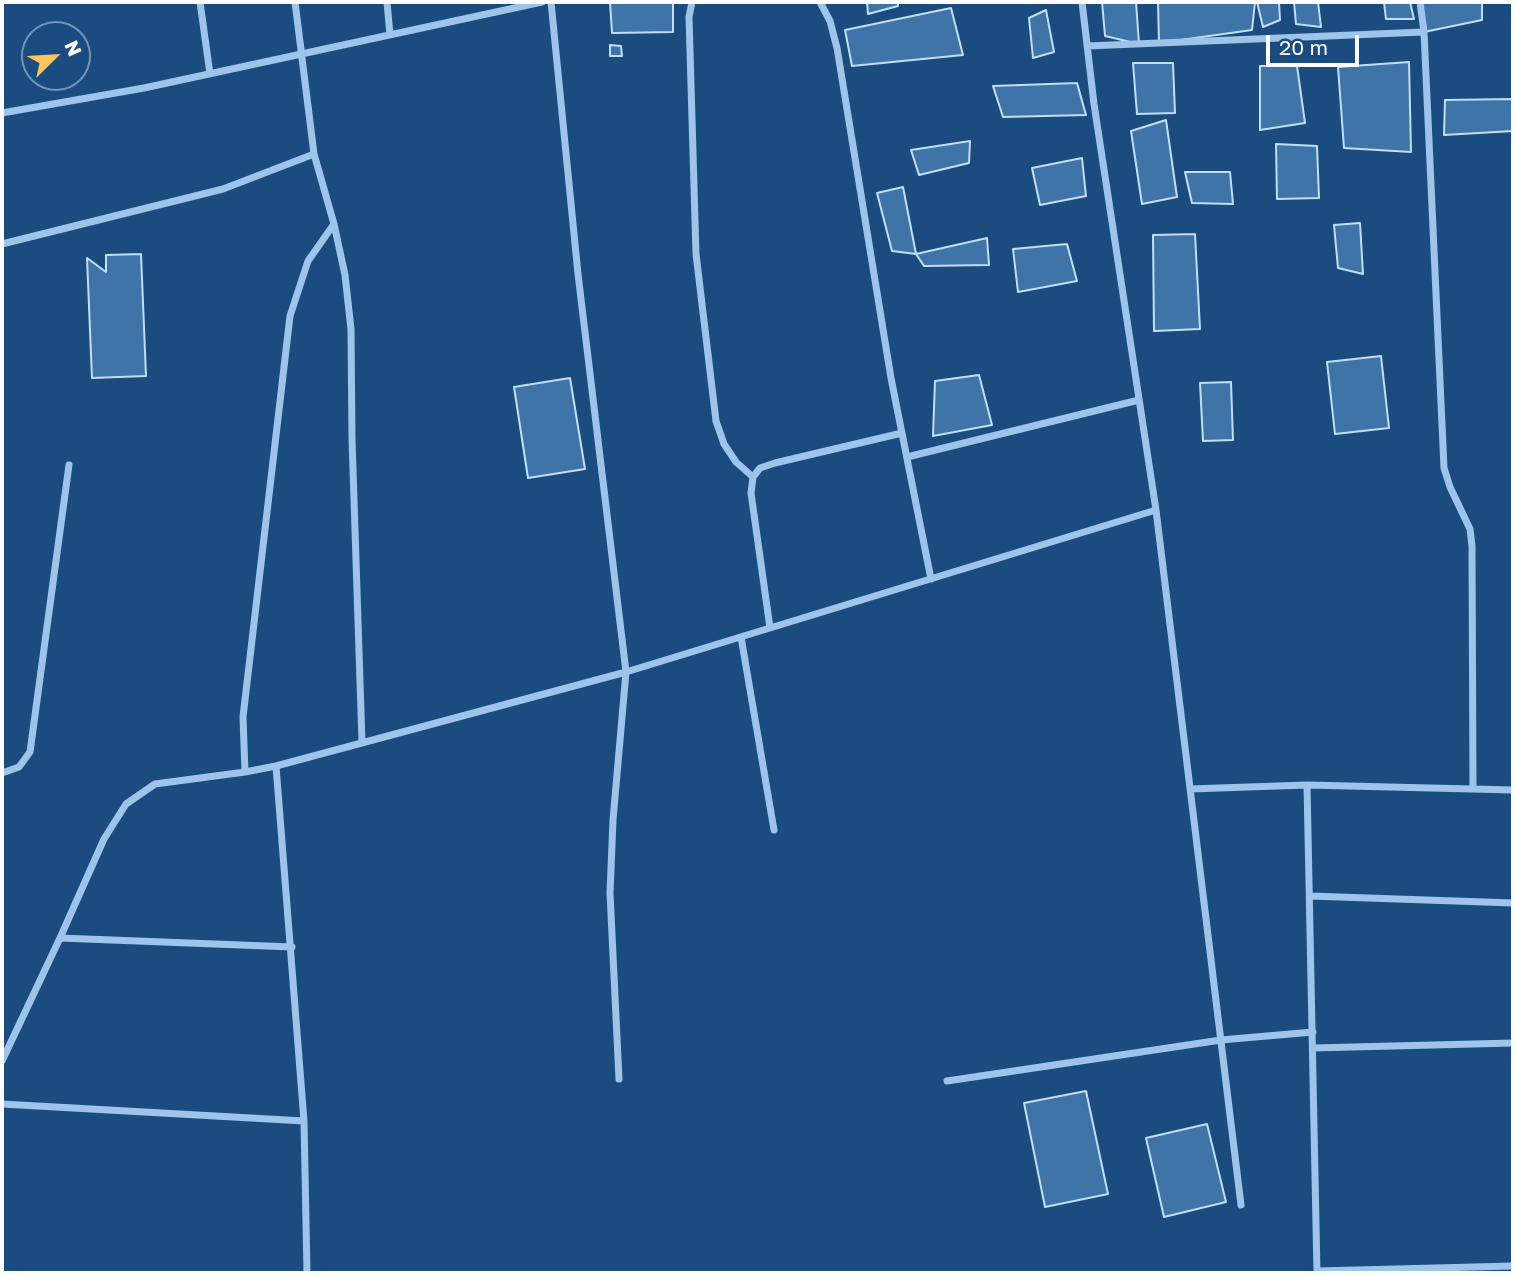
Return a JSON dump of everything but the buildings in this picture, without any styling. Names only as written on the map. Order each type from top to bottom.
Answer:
[{"type":"street","points":[[200,2],[210,74]]},
{"type":"street","points":[[295,2],[314,154],[345,275],[351,329],[362,742]]},
{"type":"street","points":[[387,2],[390,35]]},
{"type":"street","points":[[2,113],[144,88],[542,2]]},
{"type":"street","points":[[551,2],[578,274],[626,673],[612,820],[610,893],[620,1079]]},
{"type":"street","points":[[692,2],[689,17],[696,254],[716,421],[723,444],[753,477]]},
{"type":"street","points":[[820,2],[830,21],[837,48],[902,433],[931,579]]},
{"type":"street","points":[[1082,2],[1156,510],[1241,1205]]},
{"type":"street","points":[[1420,2],[1424,32],[1444,458],[1450,487],[1470,529],[1472,546],[1473,789]]},
{"type":"street","points":[[1087,46],[1424,32]]},
{"type":"street","points":[[2,244],[223,189],[314,154]]},
{"type":"street","points":[[245,772],[243,717],[290,316],[308,261],[334,224]]},
{"type":"street","points":[[907,457],[1139,400]]},
{"type":"street","points":[[770,628],[751,493],[753,477],[761,468],[775,463],[902,433]]},
{"type":"street","points":[[2,773],[19,767],[30,752],[69,465]]},
{"type":"street","points":[[2,1062],[104,839],[126,804],[155,784],[276,766],[626,673],[1156,510]]},
{"type":"street","points":[[741,637],[774,830]]},
{"type":"street","points":[[276,766],[304,1121],[307,1273]]},
{"type":"street","points":[[1307,785],[1317,1272],[1513,1266]]},
{"type":"street","points":[[1190,789],[1307,785],[1513,790]]},
{"type":"street","points":[[1310,897],[1513,903]]},
{"type":"street","points":[[60,939],[292,947]]},
{"type":"street","points":[[947,1081],[1221,1040],[1313,1032]]},
{"type":"street","points":[[1313,1048],[1513,1043]]},
{"type":"street","points":[[2,1104],[304,1121]]}]
